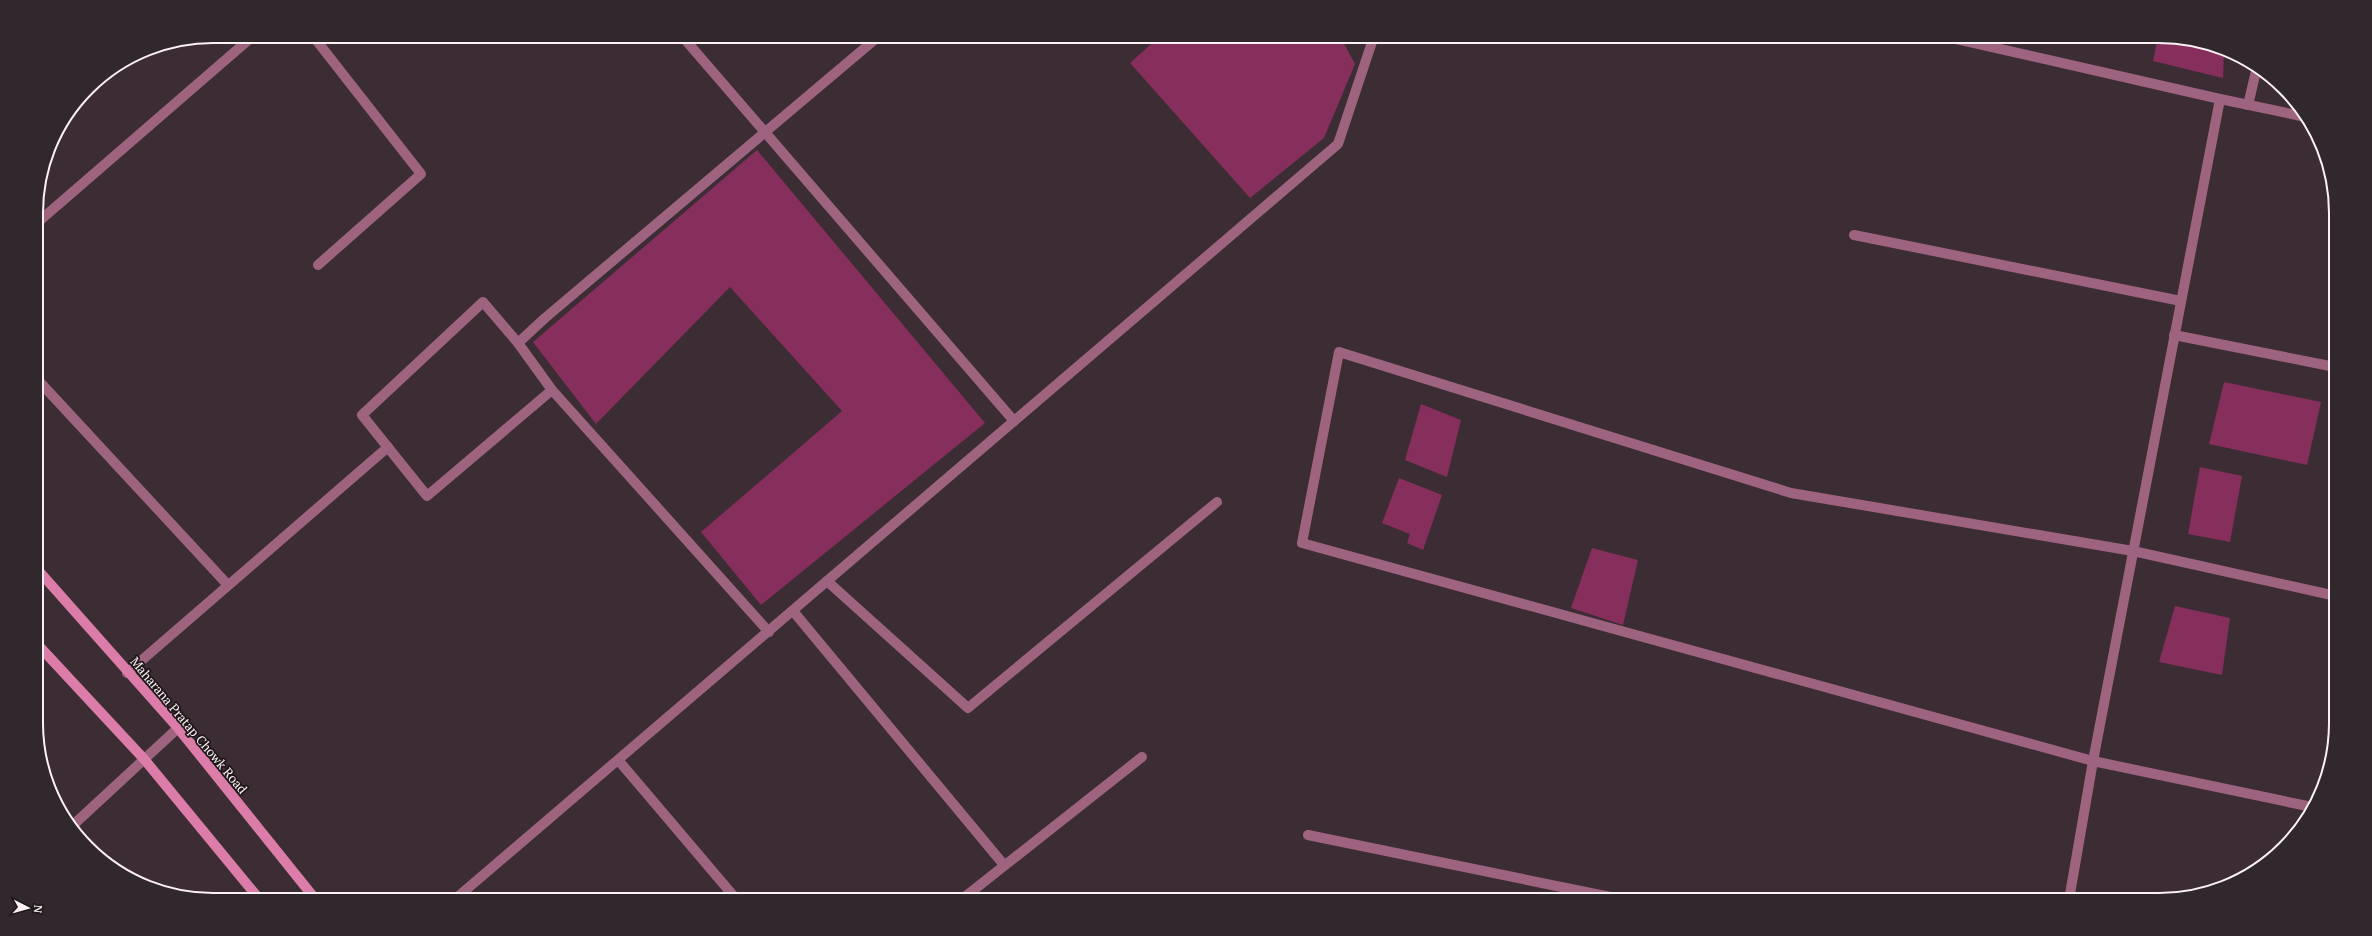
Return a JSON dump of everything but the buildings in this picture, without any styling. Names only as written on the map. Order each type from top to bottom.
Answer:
[{"type":"main road","name":"Maharana Pratap Chowk Road","points":[[43,576],[127,673],[178,728],[310,893]]},
{"type":"main road","points":[[43,650],[144,759],[254,893]]},
{"type":"street","points":[[43,217],[245,43]]},
{"type":"street","points":[[318,43],[421,174],[318,265]]},
{"type":"street","points":[[688,43],[1014,421]]},
{"type":"street","points":[[518,343],[544,318],[872,43]]},
{"type":"street","points":[[462,893],[619,761],[1338,144],[1372,43]]},
{"type":"street","points":[[1974,43],[2297,115]]},
{"type":"street","points":[[2248,105],[2255,74]]},
{"type":"street","points":[[2070,893],[2093,761],[2220,99]]},
{"type":"street","points":[[1854,235],[2181,301]]},
{"type":"street","points":[[552,390],[428,496],[362,414],[482,302],[518,343],[552,390],[769,632]]},
{"type":"street","points":[[2174,334],[2329,366]]},
{"type":"street","points":[[2307,806],[2093,761],[1302,543],[1339,352],[1791,493],[2133,551],[2329,594]]},
{"type":"street","points":[[43,385],[227,584]]},
{"type":"street","points":[[127,673],[227,584],[388,447]]},
{"type":"street","points":[[827,581],[968,708],[1217,502]]},
{"type":"street","points":[[794,611],[1004,865]]},
{"type":"street","points":[[76,823],[178,728]]},
{"type":"street","points":[[970,893],[1142,757]]},
{"type":"street","points":[[619,761],[731,893]]},
{"type":"street","points":[[1308,834],[1591,893]]}]
